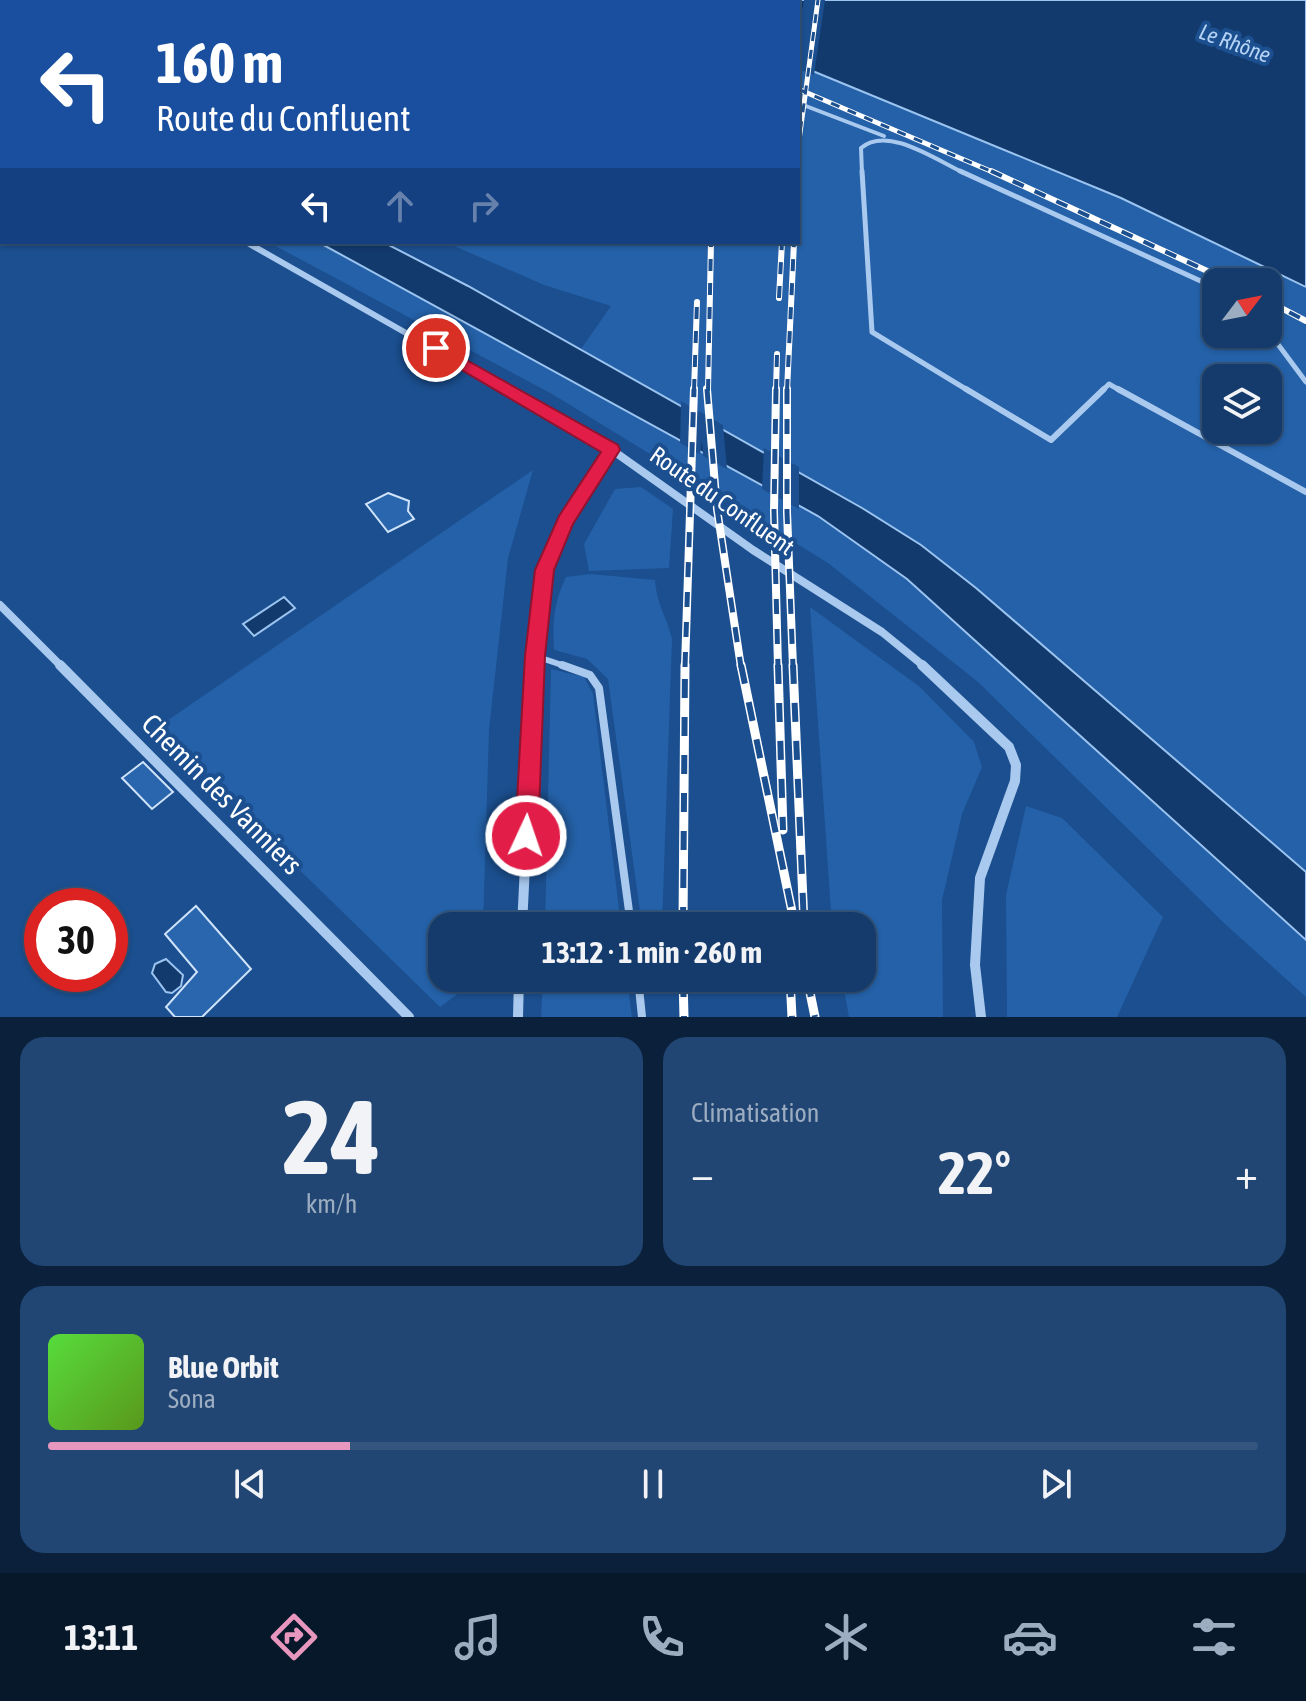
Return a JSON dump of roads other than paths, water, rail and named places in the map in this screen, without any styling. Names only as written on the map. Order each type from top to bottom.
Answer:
[{"type":"street","name":"Route du Confluent","points":[[250,244],[612,450],[753,550],[882,632],[946,685],[1009,747],[1016,765],[1015,781],[980,878],[975,965],[981,1017]]},
{"type":"street","points":[[523,912],[535,656],[544,570],[565,521],[612,450]]},
{"type":"street","name":"Chemin des Vanniers","points":[[0,605],[409,1017]]},
{"type":"street","points":[[518,1017],[519,992]]},
{"type":"lane","points":[[800,104],[888,138],[1202,282]]},
{"type":"lane","points":[[888,138],[870,140],[861,148],[872,332],[1051,440],[1109,384],[1306,492]]},
{"type":"lane","points":[[1281,348],[1306,382]]},
{"type":"lane","points":[[535,656],[590,675],[599,688],[629,912]]},
{"type":"lane","points":[[639,992],[642,1017]]},
{"type":"water","name":"Le Rhône","points":[[800,0],[1306,0],[1306,287],[1282,275],[1282,268],[1267,268],[1121,198],[800,66]]},
{"type":"water","points":[[322,244],[387,244],[468,286],[862,508],[921,545],[976,588],[1306,872],[1306,940],[907,579],[818,516]]},
{"type":"water","points":[[284,597],[295,608],[254,636],[243,624]]},
{"type":"water","points":[[166,959],[183,975],[181,986],[172,993],[166,992],[152,973],[155,964]]},
{"type":"railway","points":[[806,92],[818,0]]},
{"type":"railway","points":[[800,90],[806,92]]},
{"type":"railway","points":[[800,133],[806,92]]},
{"type":"railway","points":[[806,92],[995,173]]},
{"type":"railway","points":[[991,171],[1202,269]]},
{"type":"railway","points":[[708,391],[711,244]]},
{"type":"railway","points":[[779,298],[782,244]]},
{"type":"railway","points":[[787,391],[794,244]]},
{"type":"railway","points":[[694,391],[697,302]]},
{"type":"railway","points":[[1282,308],[1306,321]]},
{"type":"railway","points":[[776,391],[777,354]]},
{"type":"railway","points":[[685,667],[694,389]]},
{"type":"railway","points":[[707,389],[717,509],[741,667]]},
{"type":"railway","points":[[776,389],[774,511],[778,667]]},
{"type":"railway","points":[[787,391],[787,512],[793,667]]},
{"type":"railway","points":[[683,912],[685,665]]},
{"type":"railway","points":[[741,665],[792,912]]},
{"type":"railway","points":[[778,665],[783,830]]},
{"type":"railway","points":[[793,665],[803,912]]},
{"type":"railway","points":[[683,992],[684,1017]]},
{"type":"railway","points":[[791,992],[792,1017]]},
{"type":"railway","points":[[810,992],[815,1017]]}]
